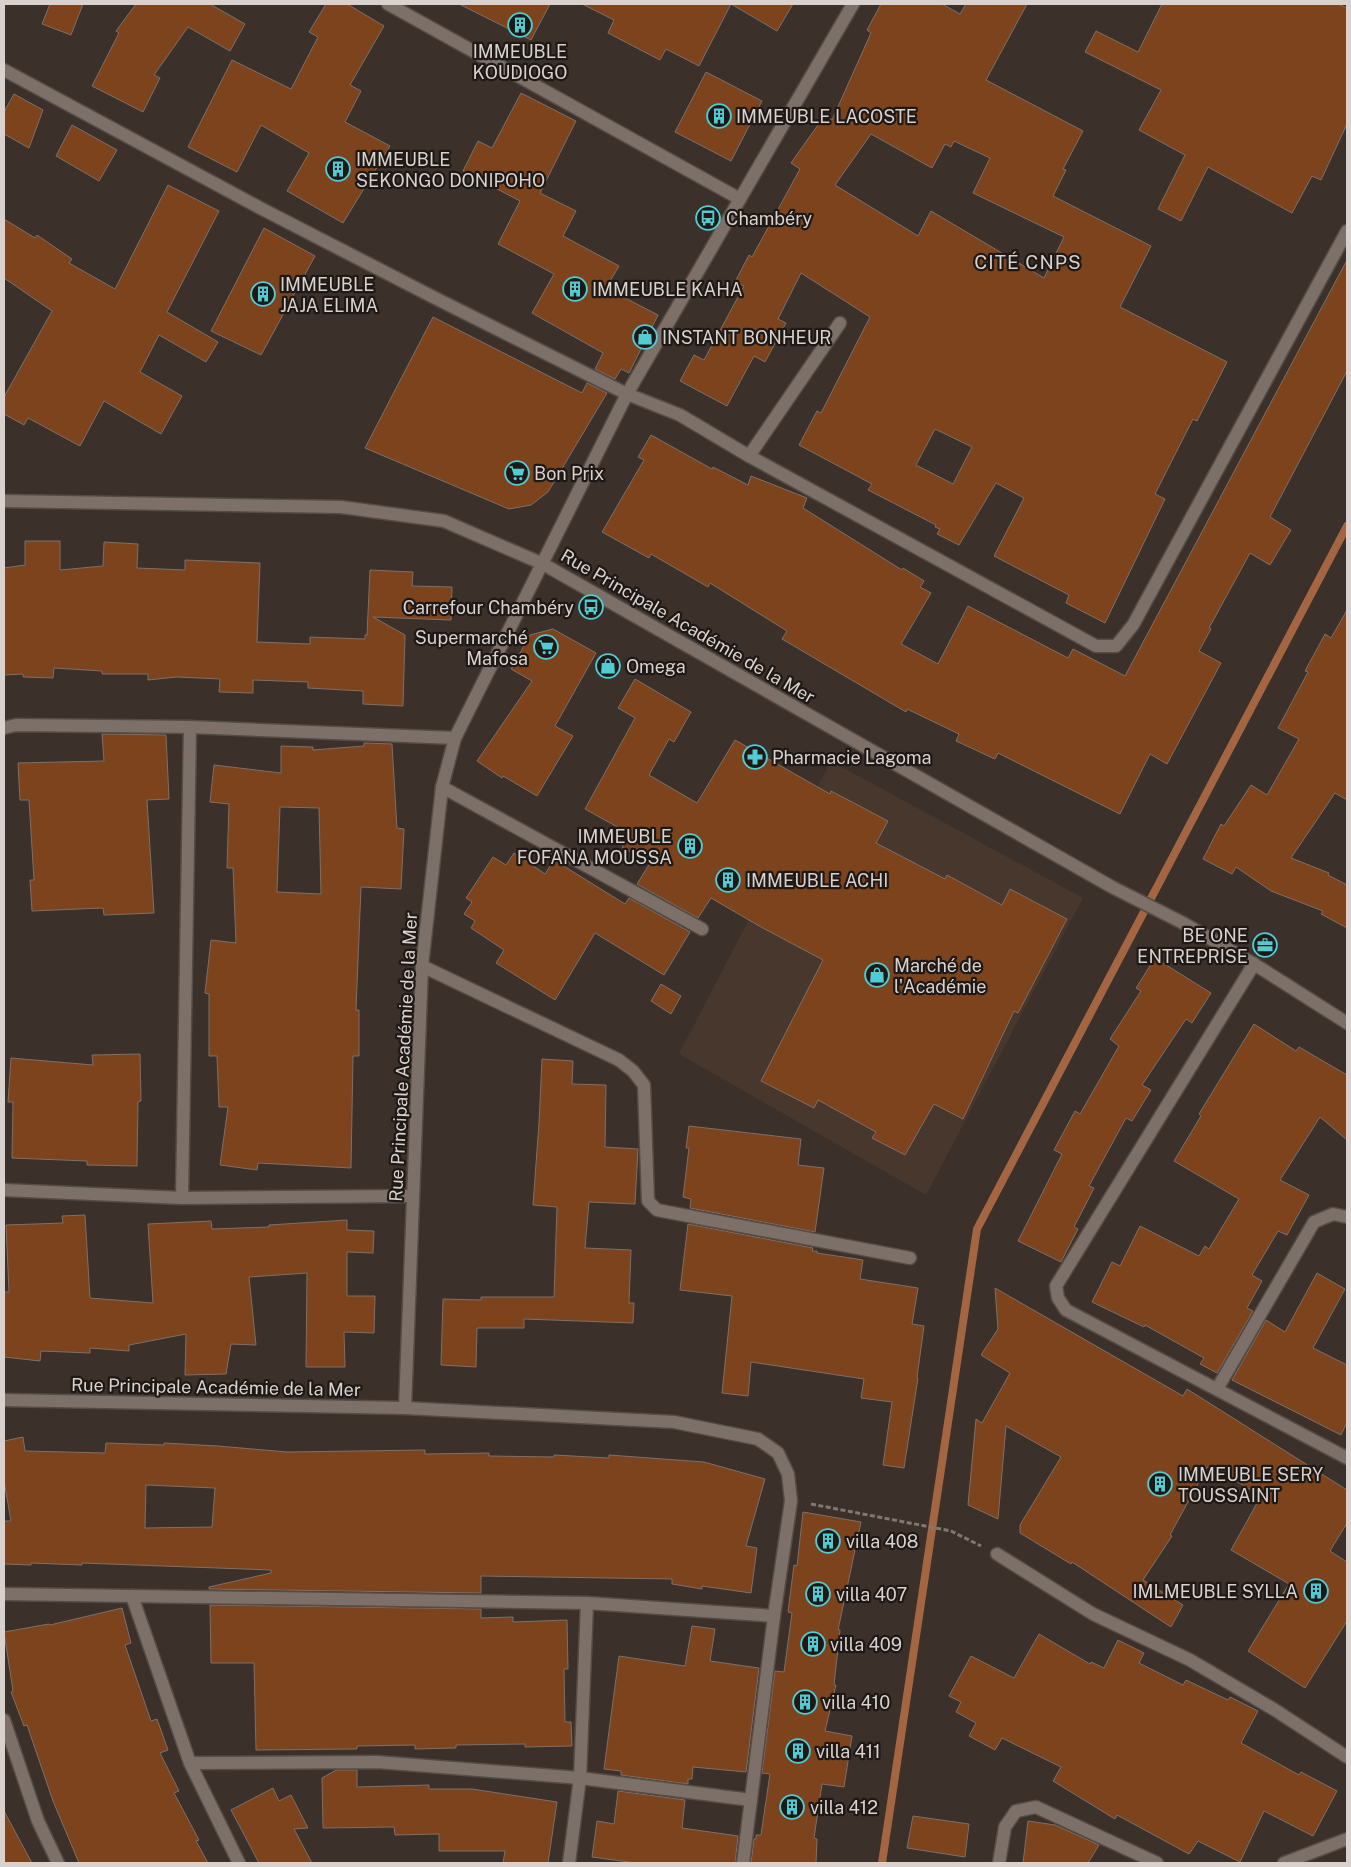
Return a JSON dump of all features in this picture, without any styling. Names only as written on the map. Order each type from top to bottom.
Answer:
[{"type":"street","points":[[388,4],[740,199]]},
{"type":"street","points":[[4,501],[341,507],[444,521],[543,564],[627,394],[853,4]]},
{"type":"street","points":[[4,70],[264,210],[627,394],[680,415],[749,456],[1096,646],[1116,646],[1133,625],[1347,231]]},
{"type":"street","points":[[749,456],[840,323]]},
{"type":"street","name":"Rue Principale Académie de la Mer","points":[[4,1400],[404,1408],[422,966],[442,787],[455,738],[543,564],[1112,887],[1183,923],[1254,964],[1347,1023]]},
{"type":"street","points":[[4,728],[16,725],[190,727],[455,738]]},
{"type":"street","points":[[182,1198],[190,727]]},
{"type":"street","points":[[442,787],[702,929]]},
{"type":"street","points":[[1254,964],[1056,1286],[1058,1298],[1066,1310],[1347,1458]]},
{"type":"street","points":[[422,966],[619,1060],[633,1071],[644,1085],[648,1201],[657,1210],[910,1258]]},
{"type":"street","points":[[4,1190],[182,1198],[412,1196]]},
{"type":"street","points":[[1217,1389],[1314,1222],[1333,1214],[1347,1217]]},
{"type":"street","points":[[404,1408],[674,1422],[758,1439],[778,1454],[788,1474],[791,1501],[774,1616],[743,1863]]},
{"type":"street","points":[[997,1554],[1093,1614],[1190,1660],[1275,1710],[1347,1757]]},
{"type":"street","points":[[4,1594],[587,1603],[774,1616]]},
{"type":"street","points":[[132,1596],[190,1763],[239,1863]]},
{"type":"street","points":[[569,1863],[580,1778],[587,1603]]},
{"type":"street","points":[[4,1720],[38,1821],[58,1863]]},
{"type":"street","points":[[190,1763],[377,1762],[580,1778],[751,1800]]},
{"type":"street","points":[[998,1863],[1005,1827],[1016,1811],[1036,1807],[1157,1863]]},
{"type":"street","points":[[1284,1863],[1347,1839]]},
{"type":"path","points":[[791,1501],[951,1531],[997,1554]]},
{"type":"shaded area","points":[[831,761],[1083,898],[926,1195],[679,1054]]},
{"type":"building","points":[[50,4],[83,4],[71,35],[42,24]]},
{"type":"building","points":[[136,4],[210,4],[245,24],[230,51],[188,27],[154,75],[160,78],[143,112],[92,86],[119,33],[116,31]]},
{"type":"building","points":[[326,4],[347,4],[384,26],[350,85],[361,91],[345,122],[390,146],[343,223],[287,191],[309,153],[261,125],[237,172],[188,147],[232,60],[291,89],[318,37],[309,32]]},
{"type":"building","name":"IMMEUBLE KOUDIOGO","points":[[459,4],[550,4],[531,40]]},
{"type":"building","points":[[582,4],[731,4],[699,66],[666,49],[660,60],[608,33],[614,20]]},
{"type":"building","points":[[731,4],[793,4],[777,31]]},
{"type":"building","points":[[881,4],[942,4],[960,14],[966,4],[1027,4],[986,80],[1083,131],[1063,169],[1066,170],[1053,196],[1151,246],[1120,307],[1227,362],[1197,421],[1193,419],[1155,494],[1165,499],[1105,623],[1066,603],[1069,595],[994,556],[1024,498],[996,483],[959,545],[937,534],[940,529],[935,527],[936,525],[868,490],[872,484],[799,445],[817,411],[821,413],[870,317],[801,273],[778,319],[786,323],[765,362],[754,356],[727,406],[680,381],[694,355],[704,360],[744,286],[735,282],[749,255],[752,257],[800,169],[791,163],[825,115],[832,120],[871,33],[867,30]],"holes":[[[871,134],[932,168],[945,144],[951,147],[954,141],[990,158],[973,193],[1064,237],[1044,278],[931,211],[918,236],[835,185]],[[935,429],[972,447],[953,484],[916,465]]]},
{"type":"building","points":[[1162,4],[1338,4],[1347,8],[1347,124],[1321,180],[1312,176],[1292,213],[1208,167],[1181,221],[1158,209],[1185,155],[1139,130],[1161,90],[1085,52],[1096,31],[1138,52]]},
{"type":"building","name":"IMMEUBLE LACOSTE","points":[[706,72],[762,101],[731,161],[675,132]]},
{"type":"building","points":[[521,93],[576,121],[540,193],[576,211],[563,236],[619,266],[606,288],[658,315],[629,373],[621,369],[615,379],[595,369],[603,353],[532,313],[554,274],[498,244],[520,201],[463,171],[478,141],[492,148]]},
{"type":"building","points":[[14,94],[43,110],[29,148],[4,134],[4,112]]},
{"type":"building","points":[[72,125],[117,150],[99,181],[56,156]]},
{"type":"building","points":[[168,185],[219,211],[167,312],[218,342],[206,362],[159,335],[140,372],[182,396],[161,434],[104,401],[80,446],[28,418],[24,425],[4,414],[4,397],[52,311],[4,278],[4,219],[35,238],[37,235],[72,259],[69,263],[115,289]]},
{"type":"building","name":"IMMEUBLE JAJA ELIMA","points":[[264,228],[315,256],[261,355],[211,331]]},
{"type":"building","points":[[1347,260],[1347,371],[1270,517],[1291,530],[1270,565],[1250,553],[1209,628],[1211,629],[1199,651],[1221,663],[1167,764],[1150,754],[1120,814],[998,753],[995,759],[956,741],[959,734],[907,709],[906,712],[782,639],[787,631],[710,583],[708,587],[651,554],[649,558],[602,532],[644,460],[638,457],[651,435],[712,469],[713,467],[748,485],[751,476],[807,498],[803,508],[902,570],[903,568],[924,581],[920,587],[931,593],[901,644],[938,664],[968,606],[1068,658],[1073,649],[1125,676]]},
{"type":"building","points":[[433,317],[582,393],[587,383],[607,393],[548,492],[531,505],[509,509],[365,448]]},
{"type":"building","points":[[25,541],[60,541],[60,570],[103,566],[104,542],[138,544],[137,568],[185,570],[185,560],[260,563],[257,642],[310,644],[310,637],[365,639],[365,635],[367,635],[370,570],[413,572],[412,586],[452,587],[451,620],[373,617],[405,635],[403,706],[363,704],[363,691],[308,688],[308,682],[253,680],[253,693],[219,692],[220,679],[177,677],[148,680],[148,674],[102,674],[102,671],[54,668],[53,678],[23,677],[23,674],[4,675],[4,568],[25,565]]},
{"type":"building","points":[[1347,610],[1347,800],[1335,793],[1291,858],[1329,873],[1328,875],[1347,885],[1347,928],[1321,914],[1323,911],[1271,891],[1236,867],[1232,874],[1203,859],[1221,824],[1224,826],[1251,785],[1267,795],[1299,739],[1278,728],[1308,672],[1305,671],[1325,634],[1331,638]]},
{"type":"building","points":[[553,629],[596,653],[555,726],[573,736],[537,796],[503,776],[502,778],[477,761],[532,681],[511,669],[530,635]]},
{"type":"building","points":[[635,679],[691,712],[674,742],[669,739],[649,775],[697,803],[735,740],[830,794],[831,791],[888,821],[876,843],[945,879],[947,875],[1002,905],[1010,889],[1067,919],[1018,1013],[1014,1011],[963,1119],[934,1104],[905,1155],[872,1138],[876,1132],[818,1100],[814,1108],[761,1081],[823,960],[711,898],[698,918],[637,884],[650,863],[622,847],[630,834],[585,809],[635,718],[618,708]]},
{"type":"building","points":[[102,734],[166,735],[169,799],[147,800],[154,913],[104,915],[103,908],[32,911],[30,880],[34,880],[29,800],[20,800],[18,763],[104,761]]},
{"type":"building","points":[[364,743],[392,744],[397,828],[404,829],[401,889],[361,887],[356,1010],[359,1010],[359,1056],[353,1056],[351,1168],[258,1163],[257,1170],[220,1165],[228,1107],[219,1107],[217,1056],[209,1056],[209,994],[205,993],[211,940],[236,943],[233,868],[227,868],[229,804],[210,802],[214,765],[281,773],[281,746],[313,747],[313,750],[364,746]],"holes":[[[280,807],[319,808],[321,894],[277,892]]]},
{"type":"building","points":[[514,853],[545,874],[554,860],[625,904],[629,898],[690,932],[664,975],[595,933],[555,1000],[496,963],[504,950],[471,928],[475,921],[464,914],[472,902],[466,898],[493,857],[506,865]]},
{"type":"building","points":[[1155,958],[1211,993],[1192,1023],[1186,1019],[1142,1085],[1151,1090],[1132,1121],[1126,1118],[1089,1186],[1094,1188],[1074,1227],[1078,1229],[1061,1262],[1018,1241],[1062,1154],[1054,1150],[1075,1111],[1080,1114],[1119,1046],[1110,1039],[1141,991],[1136,988]]},
{"type":"building","points":[[661,984],[681,996],[671,1014],[651,1001]]},
{"type":"building","points":[[1254,1024],[1296,1051],[1299,1047],[1347,1075],[1347,1140],[1320,1117],[1280,1180],[1309,1195],[1287,1235],[1278,1231],[1252,1275],[1262,1281],[1247,1308],[1253,1311],[1217,1373],[1200,1364],[1204,1358],[1145,1325],[1144,1327],[1092,1302],[1112,1262],[1120,1266],[1140,1226],[1199,1256],[1205,1246],[1209,1249],[1239,1199],[1174,1161],[1201,1116],[1199,1114]]},
{"type":"building","points":[[140,1054],[141,1101],[138,1102],[137,1166],[87,1165],[87,1161],[12,1158],[13,1102],[8,1102],[11,1058],[93,1065],[92,1055]]},
{"type":"building","points":[[542,1059],[573,1061],[572,1084],[606,1085],[605,1147],[638,1149],[635,1204],[589,1202],[585,1248],[631,1250],[629,1303],[634,1303],[633,1323],[524,1319],[524,1328],[477,1328],[476,1367],[441,1365],[443,1299],[481,1300],[481,1297],[554,1297],[557,1207],[533,1205]]},
{"type":"building","points":[[689,1126],[801,1139],[798,1165],[824,1168],[815,1232],[690,1208],[691,1199],[683,1197],[689,1148],[686,1148]]},
{"type":"building","points":[[85,1215],[90,1298],[153,1303],[148,1224],[211,1221],[212,1229],[269,1227],[269,1225],[347,1220],[347,1230],[374,1231],[373,1253],[347,1252],[347,1296],[375,1296],[374,1333],[344,1332],[345,1367],[306,1367],[307,1273],[249,1277],[256,1345],[231,1344],[226,1374],[185,1375],[186,1334],[129,1345],[129,1351],[90,1348],[90,1353],[41,1351],[40,1361],[4,1357],[4,1292],[9,1292],[6,1225],[63,1223],[62,1216]]},
{"type":"building","points":[[688,1224],[813,1248],[812,1251],[817,1251],[817,1253],[863,1260],[860,1279],[918,1288],[912,1324],[924,1326],[904,1468],[883,1465],[892,1402],[861,1398],[864,1379],[751,1362],[748,1396],[722,1393],[732,1296],[680,1290]]},
{"type":"building","points":[[1317,1273],[1345,1289],[1313,1348],[1347,1365],[1347,1422],[1341,1435],[1232,1380],[1266,1320],[1285,1332]]},
{"type":"building","points":[[995,1288],[1183,1396],[1187,1389],[1347,1490],[1347,1523],[1330,1551],[1347,1562],[1347,1621],[1305,1688],[1248,1651],[1289,1584],[1231,1550],[1261,1496],[1212,1467],[1211,1469],[1207,1467],[1170,1535],[1172,1536],[1143,1580],[1183,1605],[1171,1627],[1072,1562],[1071,1564],[1020,1533],[1020,1525],[1061,1457],[1006,1426],[998,1519],[968,1505],[976,1419],[982,1423],[1010,1373],[981,1355],[998,1329]]},
{"type":"building","points":[[23,1437],[25,1451],[105,1453],[106,1443],[164,1445],[164,1443],[287,1452],[425,1450],[425,1454],[489,1453],[489,1456],[554,1457],[554,1455],[609,1458],[609,1455],[704,1462],[765,1479],[746,1546],[757,1548],[751,1593],[702,1586],[702,1589],[672,1584],[672,1579],[481,1576],[481,1593],[209,1589],[209,1587],[271,1573],[271,1570],[82,1563],[82,1565],[4,1564],[4,1521],[11,1521],[4,1481],[4,1441]],"holes":[[[146,1485],[215,1488],[212,1527],[145,1528]]]},
{"type":"building","points":[[803,1512],[861,1522],[838,1630],[840,1630],[834,1685],[836,1685],[825,1731],[852,1736],[844,1787],[822,1784],[814,1838],[817,1839],[816,1863],[751,1863],[754,1839],[756,1839],[756,1835],[761,1835],[770,1774],[762,1773],[775,1671],[784,1672],[792,1613],[788,1612],[794,1565],[797,1566]]},
{"type":"building","points":[[210,1605],[481,1609],[481,1618],[513,1617],[513,1622],[567,1620],[568,1669],[564,1669],[565,1722],[571,1722],[572,1746],[525,1747],[525,1744],[456,1745],[456,1748],[415,1749],[415,1745],[357,1746],[357,1749],[256,1750],[254,1663],[211,1663]]},
{"type":"building","points":[[122,1608],[131,1643],[125,1645],[151,1721],[157,1719],[168,1750],[160,1753],[179,1791],[174,1793],[199,1840],[196,1841],[208,1863],[79,1863],[53,1801],[27,1725],[24,1726],[11,1692],[13,1691],[4,1632],[50,1625]]},
{"type":"building","points":[[692,1626],[715,1629],[710,1661],[759,1668],[746,1772],[693,1767],[692,1779],[688,1779],[688,1784],[621,1775],[621,1771],[604,1769],[619,1656],[685,1666]]},
{"type":"building","points":[[1039,1634],[1090,1664],[1091,1662],[1104,1668],[1118,1640],[1144,1653],[1139,1663],[1183,1685],[1186,1680],[1228,1700],[1230,1697],[1258,1711],[1241,1743],[1299,1775],[1301,1772],[1337,1791],[1313,1836],[1264,1811],[1240,1862],[1198,1841],[1189,1854],[1117,1815],[1115,1819],[1053,1781],[1061,1767],[1002,1738],[995,1750],[969,1736],[976,1723],[956,1712],[961,1702],[949,1696],[971,1656],[1014,1678]]},
{"type":"building","points":[[336,1770],[357,1770],[357,1787],[429,1785],[429,1789],[472,1789],[557,1802],[548,1863],[503,1863],[505,1851],[439,1851],[439,1834],[395,1835],[394,1827],[323,1828],[322,1778]]},
{"type":"building","points":[[273,1788],[279,1801],[291,1795],[308,1828],[294,1829],[312,1863],[259,1863],[231,1810]]},
{"type":"building","points":[[618,1791],[685,1800],[682,1828],[738,1836],[735,1863],[636,1863],[592,1857],[597,1821],[614,1824]]},
{"type":"building","points":[[4,1811],[32,1863],[4,1863]]},
{"type":"building","points":[[913,1816],[969,1824],[965,1857],[907,1848]]},
{"type":"building","points":[[1028,1821],[1055,1825],[1099,1845],[1088,1863],[1023,1863]]},
{"type":"waterway","points":[[882,1863],[977,1229],[1347,526]]},
{"type":"place","name":"IMMEUBLE KOUDIOGO","points":[[520,25]]},
{"type":"place","name":"IMMEUBLE LACOSTE","points":[[719,116]]},
{"type":"place","name":"IMMEUBLE SEKONGO DONIPOHO","points":[[338,169]]},
{"type":"place","name":"Chambéry","points":[[708,218]]},
{"type":"place","name":"IMMEUBLE KAHA","points":[[575,289]]},
{"type":"place","name":"IMMEUBLE JAJA ELIMA","points":[[263,294]]},
{"type":"place","name":"INSTANT BONHEUR","points":[[645,337]]},
{"type":"place","name":"Bon Prix","points":[[517,473]]},
{"type":"place","name":"Carrefour Chambéry","points":[[591,607]]},
{"type":"place","name":"Supermarché Mafosa","points":[[546,647]]},
{"type":"place","name":"Omega","points":[[608,666]]},
{"type":"place","name":"Pharmacie Lagoma","points":[[755,757]]},
{"type":"place","name":"IMMEUBLE FOFANA MOUSSA","points":[[690,846]]},
{"type":"place","name":"IMMEUBLE ACHI","points":[[728,880]]},
{"type":"place","name":"BE ONE ENTREPRISE","points":[[1265,945]]},
{"type":"place","name":"Marché de l'Académie","points":[[877,975]]},
{"type":"place","name":"IMMEUBLE SERY TOUSSAINT","points":[[1160,1484]]},
{"type":"place","name":"villa 408","points":[[828,1541]]},
{"type":"place","name":"IMLMEUBLE SYLLA","points":[[1316,1591]]},
{"type":"place","name":"villa 407","points":[[818,1594]]},
{"type":"place","name":"villa 409","points":[[813,1644]]},
{"type":"place","name":"villa 410","points":[[805,1702]]},
{"type":"place","name":"villa 411","points":[[798,1751]]},
{"type":"place","name":"villa 412","points":[[792,1807]]},
{"type":"district","name":"CITÉ CNPS","points":[[1028,262]]}]
